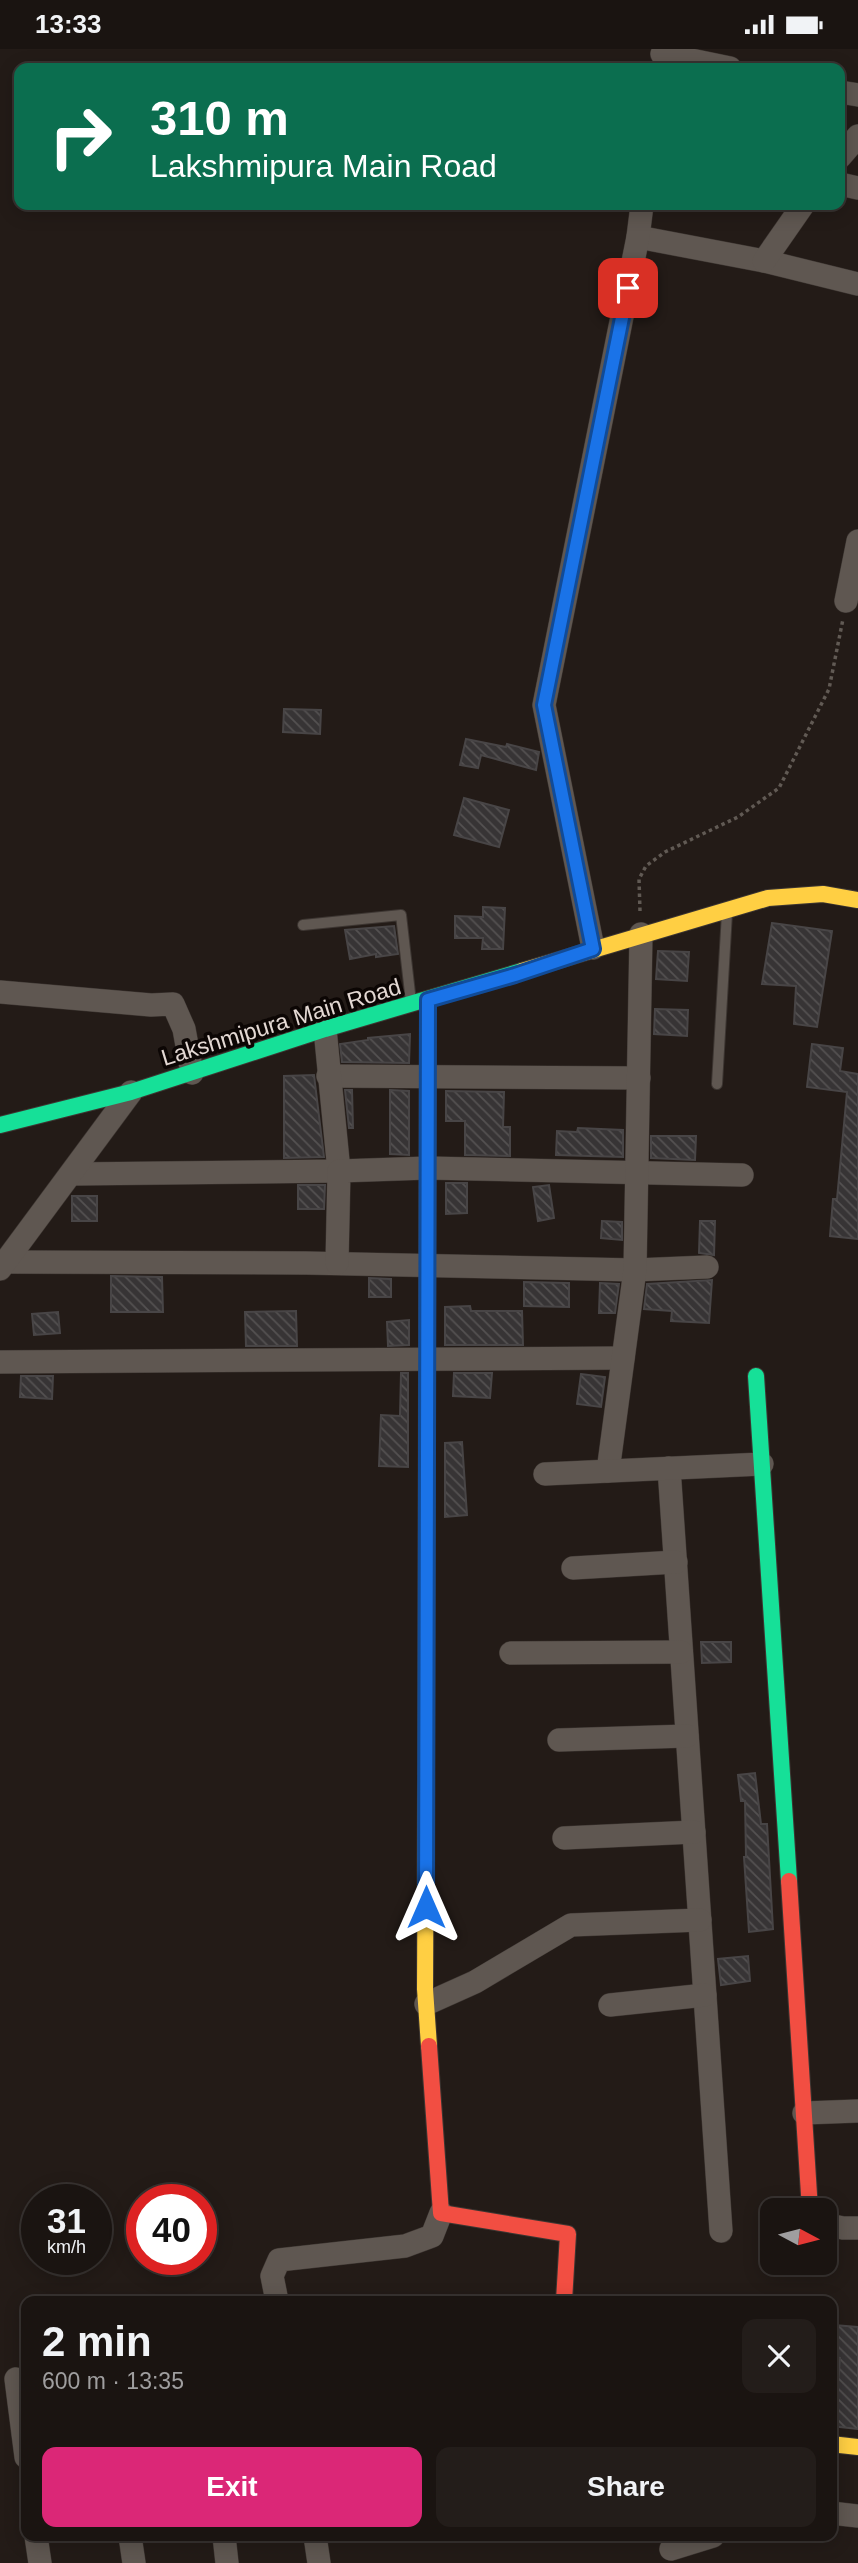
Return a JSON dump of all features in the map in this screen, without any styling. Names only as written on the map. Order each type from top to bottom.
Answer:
[{"type":"street","points":[[661,57],[699,63]]},
{"type":"street","points":[[845,151],[858,136]]},
{"type":"street","points":[[593,949],[544,705],[641,210]]},
{"type":"street","points":[[764,261],[800,210]]},
{"type":"street","points":[[638,237],[764,261],[858,284]]},
{"type":"street","points":[[846,601],[858,541]]},
{"type":"street","name":"Lakshmipura Main Road","points":[[0,1125],[131,1092],[325,1029],[768,898],[823,894],[858,900]]},
{"type":"street","points":[[608,1471],[635,1270],[641,935]]},
{"type":"street","points":[[0,992],[151,1005],[173,1004],[184,1029],[192,1073]]},
{"type":"street","points":[[276,2296],[272,2276],[279,2260],[405,2246],[432,2237],[441,2213],[426,2004],[428,1000]]},
{"type":"street","points":[[325,1029],[339,1171],[337,1263]]},
{"type":"street","points":[[328,1076],[639,1078]]},
{"type":"street","points":[[2,1264],[131,1092]]},
{"type":"street","points":[[72,1174],[428,1168],[742,1175]]},
{"type":"street","points":[[2,1264],[337,1263],[635,1270],[707,1267]]},
{"type":"street","points":[[0,1362],[623,1358]]},
{"type":"street","points":[[755,1376],[809,2198]]},
{"type":"street","points":[[545,1474],[762,1464]]},
{"type":"street","points":[[669,1468],[721,2231]]},
{"type":"street","points":[[573,1567],[676,1562]]},
{"type":"street","points":[[511,1653],[681,1652]]},
{"type":"street","points":[[559,1740],[687,1736]]},
{"type":"street","points":[[564,1838],[694,1832]]},
{"type":"street","points":[[426,2004],[475,1982],[570,1925],[700,1920]]},
{"type":"street","points":[[610,2005],[705,1995]]},
{"type":"street","points":[[804,2113],[858,2111]]},
{"type":"street","points":[[441,2213],[568,2234],[564,2296]]},
{"type":"street","points":[[837,2227],[858,2228]]},
{"type":"street","points":[[16,2379],[21,2418]]},
{"type":"street","points":[[837,2445],[858,2447]]},
{"type":"street","points":[[837,2514],[858,2516]]},
{"type":"street","points":[[37,2541],[40,2563]]},
{"type":"street","points":[[131,2541],[134,2563]]},
{"type":"street","points":[[225,2541],[228,2563]]},
{"type":"street","points":[[316,2541],[319,2563]]},
{"type":"street","points":[[671,2549],[697,2541]]},
{"type":"lane","points":[[717,1084],[727,910]]},
{"type":"lane","points":[[303,925],[401,915],[411,1005]]},
{"type":"path","points":[[641,935],[639,879],[646,866],[665,852],[738,817],[779,788],[829,689],[846,601]]},
{"type":"building","points":[[284,709],[321,710],[320,734],[283,732]]},
{"type":"building","points":[[466,739],[506,747],[507,744],[539,752],[536,770],[481,755],[478,768],[460,765]]},
{"type":"building","points":[[464,798],[509,810],[499,847],[454,835]]},
{"type":"building","points":[[483,907],[505,908],[503,949],[482,949],[483,938],[455,938],[455,916],[483,917]]},
{"type":"building","points":[[772,923],[832,931],[817,1027],[794,1024],[796,986],[762,984]]},
{"type":"building","points":[[394,926],[398,954],[376,957],[376,954],[350,959],[345,930]]},
{"type":"building","points":[[658,951],[689,952],[687,981],[656,979]]},
{"type":"building","points":[[655,1009],[688,1010],[687,1036],[654,1034]]},
{"type":"building","points":[[410,1034],[409,1063],[342,1062],[340,1044]]},
{"type":"building","points":[[812,1044],[843,1048],[840,1071],[858,1074],[858,1239],[830,1236],[833,1199],[837,1199],[847,1092],[807,1087]]},
{"type":"building","points":[[314,1075],[324,1157],[284,1158],[284,1076]]},
{"type":"building","points":[[345,1090],[352,1090],[353,1128],[349,1128]]},
{"type":"building","points":[[390,1090],[409,1091],[409,1155],[390,1154]]},
{"type":"building","points":[[446,1091],[504,1092],[503,1127],[510,1127],[510,1156],[465,1155],[465,1121],[446,1121]]},
{"type":"building","points":[[578,1128],[623,1130],[623,1157],[556,1155],[557,1131],[577,1132]]},
{"type":"building","points":[[651,1136],[696,1136],[695,1160],[651,1158]]},
{"type":"building","points":[[446,1183],[467,1183],[467,1213],[446,1214]]},
{"type":"building","points":[[298,1185],[325,1185],[324,1209],[298,1209]]},
{"type":"building","points":[[549,1185],[554,1218],[538,1221],[533,1187]]},
{"type":"building","points":[[72,1196],[97,1196],[97,1221],[72,1221]]},
{"type":"building","points":[[602,1221],[622,1222],[622,1240],[601,1238]]},
{"type":"building","points":[[700,1221],[715,1221],[714,1255],[699,1253]]},
{"type":"building","points":[[111,1276],[162,1277],[163,1312],[111,1312]]},
{"type":"building","points":[[369,1278],[391,1279],[391,1297],[369,1297]]},
{"type":"building","points":[[712,1280],[709,1323],[671,1321],[672,1311],[644,1309],[647,1284]]},
{"type":"building","points":[[524,1282],[569,1283],[569,1307],[524,1306]]},
{"type":"building","points":[[600,1283],[619,1284],[615,1313],[599,1313]]},
{"type":"building","points":[[470,1306],[471,1311],[522,1311],[523,1345],[445,1345],[445,1307]]},
{"type":"building","points":[[296,1311],[297,1346],[246,1346],[245,1312]]},
{"type":"building","points":[[58,1312],[60,1333],[34,1335],[32,1314]]},
{"type":"building","points":[[409,1320],[409,1345],[388,1346],[387,1322]]},
{"type":"building","points":[[401,1373],[408,1373],[408,1467],[379,1466],[381,1415],[400,1416]]},
{"type":"building","points":[[454,1373],[492,1373],[490,1398],[453,1396]]},
{"type":"building","points":[[581,1374],[605,1377],[601,1407],[577,1404]]},
{"type":"building","points":[[21,1376],[53,1376],[52,1399],[20,1397]]},
{"type":"building","points":[[462,1442],[467,1515],[445,1517],[445,1443]]},
{"type":"building","points":[[701,1642],[731,1642],[731,1662],[702,1663]]},
{"type":"building","points":[[755,1773],[761,1824],[767,1824],[773,1929],[749,1932],[744,1857],[745,1801],[741,1801],[738,1775]]},
{"type":"building","points":[[748,1956],[750,1981],[721,1985],[718,1959]]},
{"type":"building","points":[[837,2325],[858,2327],[858,2429],[837,2427],[840,2358],[837,2358]]},
{"type":"traffic: fast","points":[[0,1125],[131,1092],[325,1029],[522,971]]},
{"type":"traffic: fast","points":[[426,1778],[427,1354]]},
{"type":"traffic: fast","points":[[756,1376],[789,1881]]},
{"type":"traffic: slow","points":[[522,971],[768,898],[823,894],[858,900]]},
{"type":"traffic: slow","points":[[426,1778],[425,1989],[429,2046]]},
{"type":"traffic: slow","points":[[837,2445],[858,2447]]},
{"type":"traffic: jam","points":[[427,1354],[428,1000]]},
{"type":"traffic: jam","points":[[789,1881],[809,2198]]},
{"type":"traffic: jam","points":[[429,2046],[441,2213],[568,2234],[564,2296]]},
{"type":"route","points":[[426,1907],[428,1000],[593,949],[544,705],[628,288]]}]
